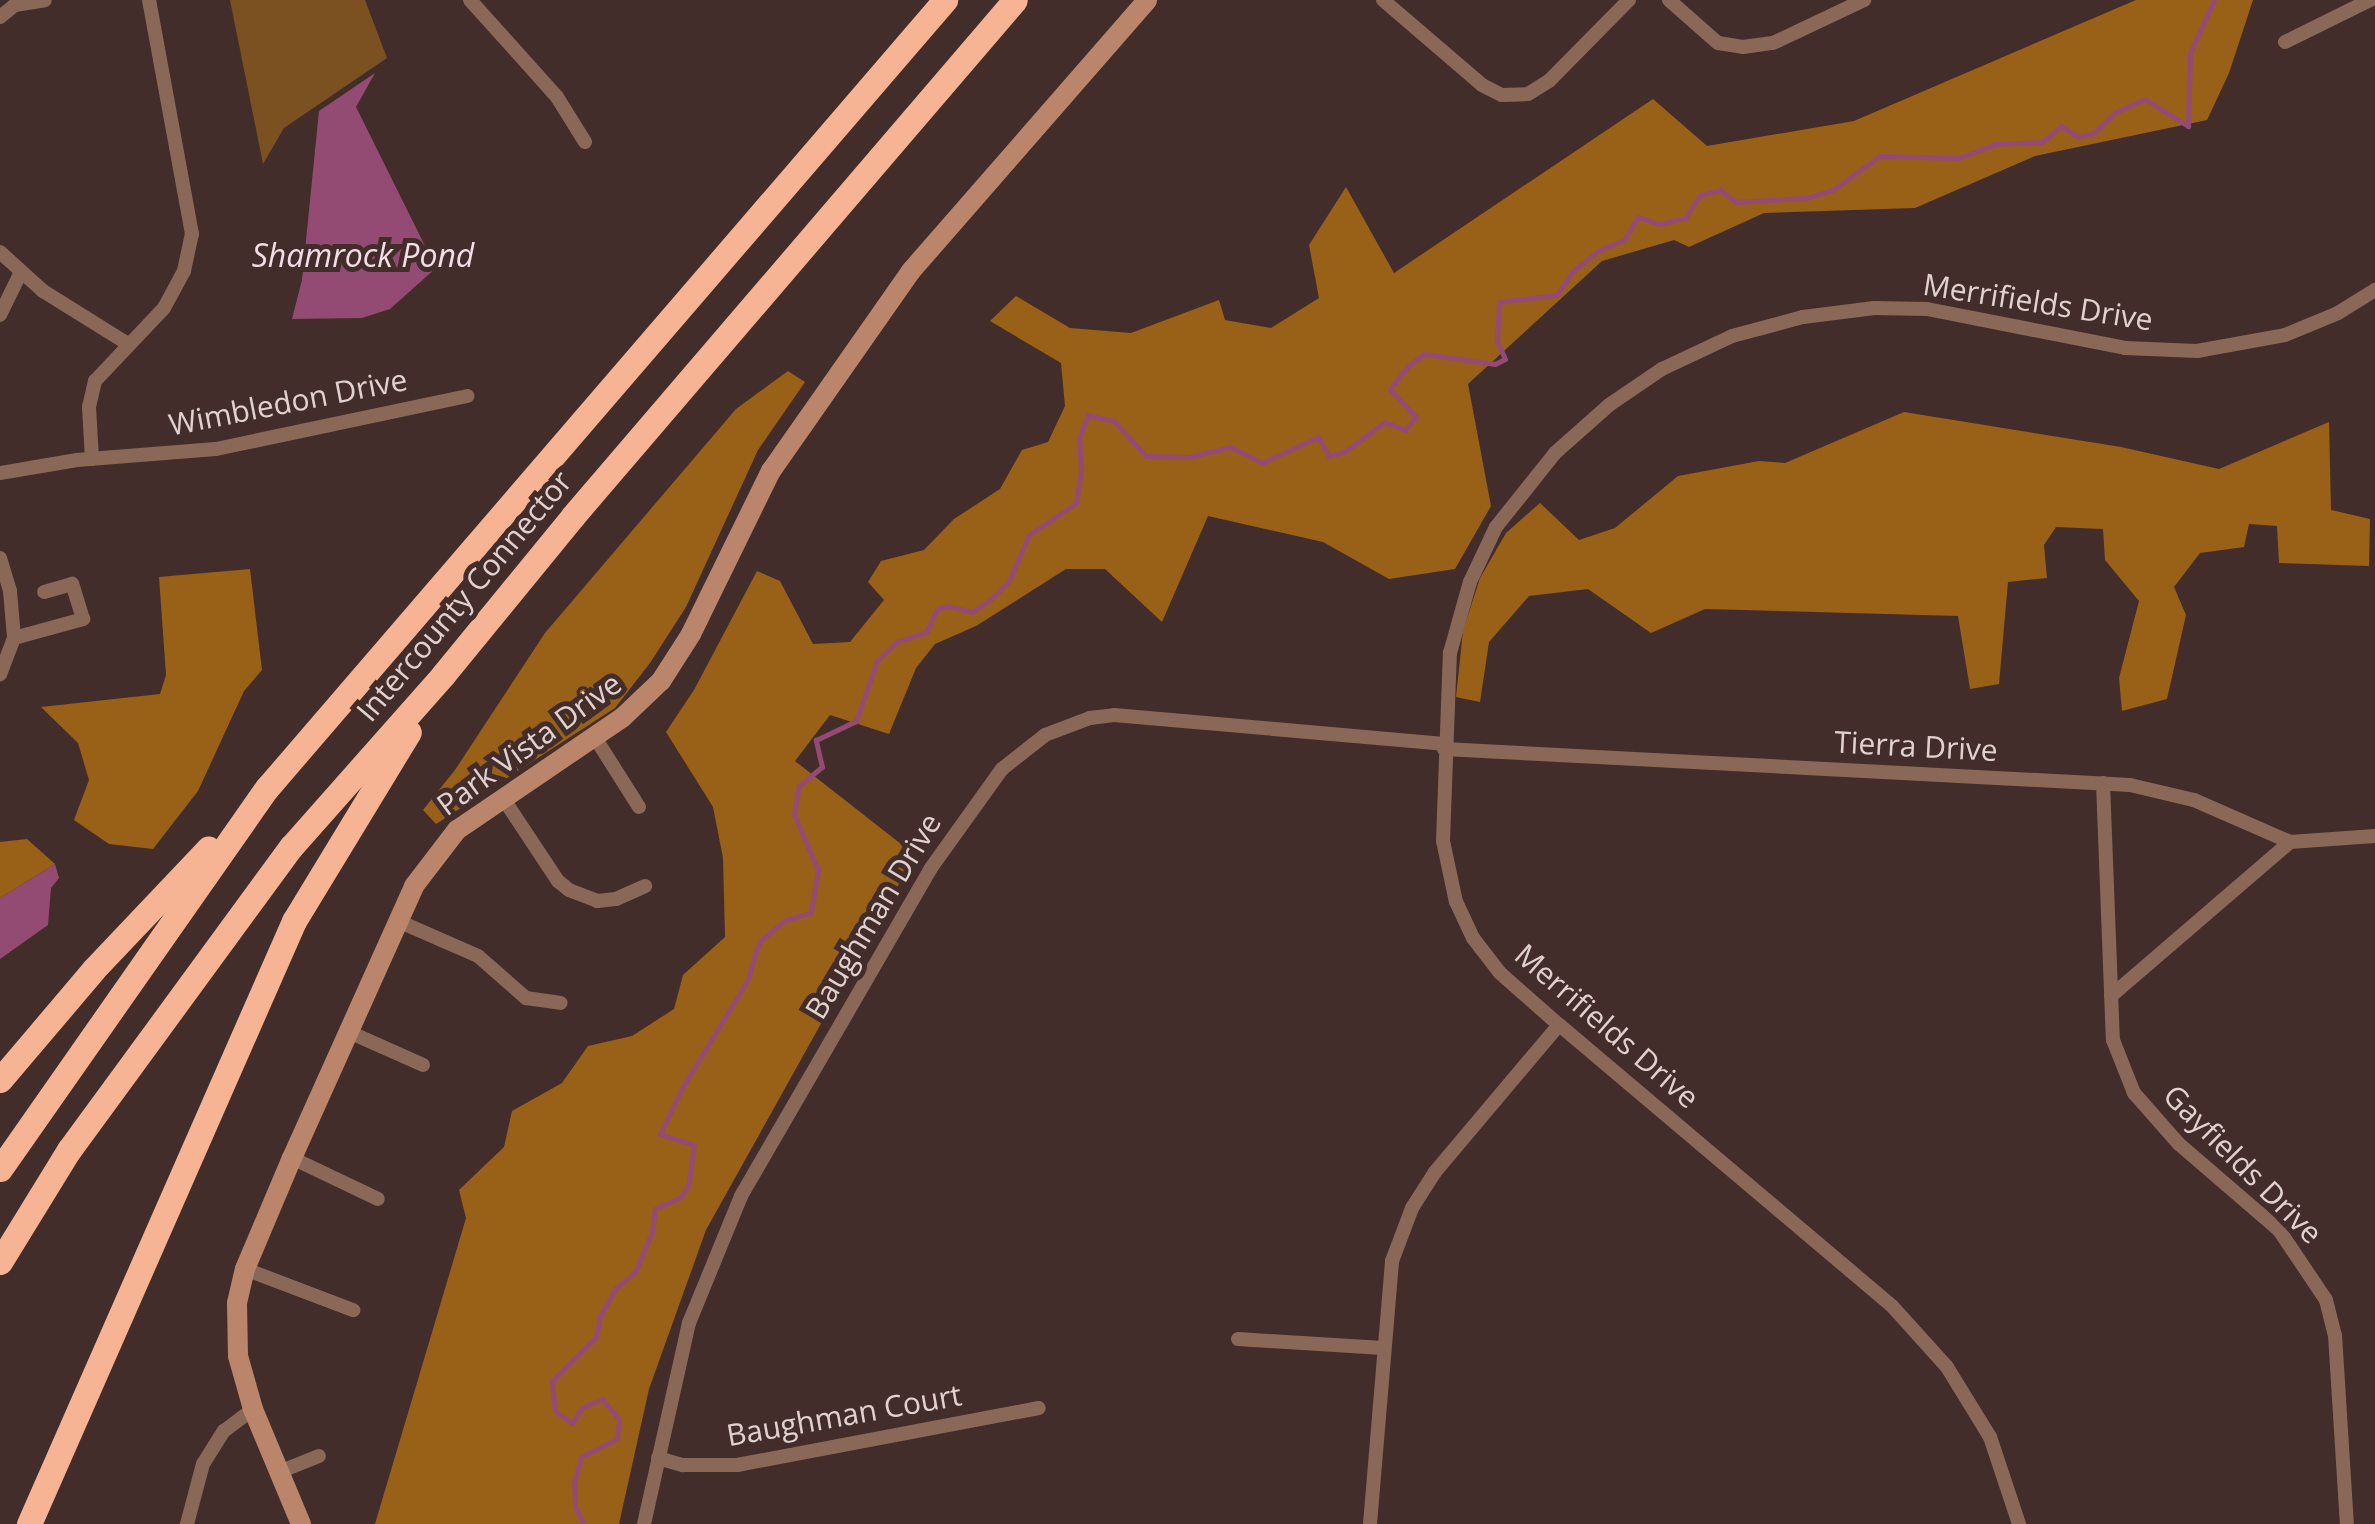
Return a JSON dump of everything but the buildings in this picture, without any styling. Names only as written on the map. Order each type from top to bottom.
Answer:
[{"type":"highway","name":"Intercounty Connector","points":[[0,1169],[266,788],[945,0]]},
{"type":"highway","name":"Intercounty Connector","points":[[0,1262],[69,1150],[290,847],[443,675],[561,530],[1015,0]]},
{"type":"highway","points":[[32,1524],[294,921],[443,675]]},
{"type":"highway","points":[[0,1080],[94,969],[266,788]]},
{"type":"street","points":[[0,17],[16,5],[45,0]]},
{"type":"street","points":[[92,460],[89,407],[95,381],[164,308],[184,271],[192,234],[149,0]]},
{"type":"street","points":[[470,0],[557,96],[586,142]]},
{"type":"street","name":"Park Vista Drive","points":[[301,1524],[253,1409],[238,1356],[237,1303],[245,1269],[398,920],[439,850],[457,830],[594,736],[661,681],[691,634],[772,471],[910,271],[1147,0]]},
{"type":"street","points":[[1382,0],[1482,85],[1502,95],[1528,94],[1550,81],[1629,0]]},
{"type":"street","points":[[1669,0],[1718,43],[1743,47],[1773,42],[1864,0]]},
{"type":"street","points":[[2285,42],[2370,0]]},
{"type":"street","points":[[0,252],[43,291],[128,344]]},
{"type":"street","points":[[0,315],[21,272]]},
{"type":"street","name":"Merrifields Drive","points":[[2019,1524],[1990,1436],[1948,1367],[1892,1306],[1559,1025],[1500,973],[1473,938],[1456,902],[1443,841],[1450,654],[1470,582],[1496,527],[1556,454],[1610,405],[1662,369],[1732,336],[1802,316],[1874,308],[1981,316],[2125,348],[2197,351],[2285,335],[2338,313],[2375,290]]},
{"type":"street","name":"Wimbledon Drive","points":[[0,474],[92,460],[216,449],[468,396]]},
{"type":"street","points":[[0,558],[10,591],[14,638],[0,674]]},
{"type":"street","points":[[14,638],[84,619],[72,584],[44,592]]},
{"type":"street","name":"Baughman Drive","points":[[644,1524],[689,1323],[740,1196],[931,868],[1002,768],[1045,736],[1090,718],[1114,715],[1444,747]]},
{"type":"street","points":[[594,736],[638,807]]},
{"type":"street","name":"Tierra Drive","points":[[1444,747],[2103,783],[2162,790],[2194,800],[2290,842],[2375,836]]},
{"type":"street","name":"Gayfields Drive","points":[[2103,783],[2112,1040],[2134,1093],[2179,1144],[2279,1230],[2326,1300],[2335,1335],[2347,1524]]},
{"type":"street","points":[[503,798],[558,881],[569,890],[597,901],[616,899],[645,886]]},
{"type":"street","points":[[2111,996],[2290,842]]},
{"type":"street","points":[[398,920],[478,956],[526,998],[561,1003]]},
{"type":"street","points":[[1370,1524],[1392,1261],[1412,1208],[1435,1172],[1559,1025]]},
{"type":"street","points":[[349,1032],[424,1065]]},
{"type":"street","points":[[292,1158],[378,1199]]},
{"type":"street","points":[[245,1269],[353,1310]]},
{"type":"street","points":[[1238,1339],[1382,1348]]},
{"type":"street","name":"Baughman Court","points":[[658,1458],[684,1466],[737,1465],[1039,1408]]},
{"type":"street","points":[[188,1524],[204,1464],[224,1431],[253,1409]]},
{"type":"street","points":[[279,1472],[319,1456]]},
{"type":"shaded area","points":[[230,0],[365,0],[387,58],[284,128],[263,164]]},
{"type":"shaded area","points":[[2136,0],[2253,0],[2229,73],[2207,120],[2035,156],[1915,208],[1764,213],[1689,247],[1674,240],[1602,261],[1468,384],[1491,506],[1455,569],[1389,579],[1323,542],[1208,516],[1162,622],[1105,569],[1066,569],[976,626],[935,644],[916,668],[889,734],[830,715],[795,761],[915,855],[706,1230],[649,1389],[619,1524],[375,1524],[466,1218],[459,1190],[504,1147],[512,1111],[562,1083],[588,1046],[632,1036],[674,1009],[683,975],[725,937],[723,858],[713,807],[666,732],[694,690],[757,571],[780,581],[813,644],[850,642],[884,600],[868,582],[881,561],[924,550],[954,519],[1000,489],[1022,450],[1048,442],[1065,406],[1061,363],[990,321],[1016,296],[1070,328],[1131,333],[1219,300],[1225,320],[1271,328],[1319,298],[1309,245],[1346,187],[1394,273],[1653,99],[1707,146],[1854,121]]},
{"type":"shaded area","points":[[788,371],[805,382],[758,450],[686,607],[650,663],[615,708],[436,824],[423,810],[455,770],[545,633],[736,409]]},
{"type":"shaded area","points":[[1904,412],[2121,447],[2219,469],[2329,422],[2331,510],[2370,519],[2369,566],[2279,563],[2277,526],[2249,524],[2244,547],[2200,553],[2174,587],[2186,615],[2167,699],[2122,711],[2119,678],[2139,601],[2105,560],[2103,529],[2056,527],[2044,545],[2047,578],[2008,582],[1999,684],[1970,689],[1958,616],[1705,609],[1651,633],[1588,589],[1529,596],[1489,642],[1480,702],[1456,697],[1463,631],[1480,578],[1506,533],[1540,503],[1579,540],[1615,528],[1678,476],[1759,461],[1785,463]]},
{"type":"shaded area","points":[[250,569],[262,670],[244,691],[198,791],[153,849],[109,844],[74,820],[89,780],[78,743],[41,707],[160,694],[166,675],[159,577]]},
{"type":"shaded area","points":[[27,839],[55,864],[0,898],[0,842]]},
{"type":"water","name":"Shamrock Pond","points":[[375,73],[356,107],[436,268],[390,309],[362,318],[292,319],[302,280],[319,111]]},
{"type":"water","points":[[55,864],[59,878],[51,888],[48,925],[0,959],[0,898]]},
{"type":"waterway","points":[[584,1524],[575,1507],[574,1482],[581,1457],[617,1439],[619,1419],[602,1399],[582,1408],[572,1423],[555,1411],[552,1381],[596,1337],[600,1316],[616,1288],[635,1272],[652,1232],[655,1209],[681,1197],[689,1183],[694,1145],[660,1134],[682,1088],[747,981],[759,942],[784,921],[811,912],[818,870],[794,814],[799,786],[822,767],[816,740],[856,721],[877,661],[897,642],[926,632],[937,609],[948,606],[972,612],[991,599],[1009,581],[1029,535],[1076,503],[1081,471],[1079,438],[1088,415],[1114,421],[1146,456],[1189,457],[1231,447],[1262,463],[1318,437],[1329,456],[1344,452],[1385,422],[1405,430],[1416,417],[1390,389],[1408,366],[1424,354],[1495,364],[1505,359],[1497,341],[1499,302],[1557,295],[1572,272],[1598,251],[1624,240],[1638,217],[1659,224],[1685,218],[1700,195],[1720,190],[1736,202],[1806,198],[1833,190],[1880,156],[1959,158],[1996,144],[2042,142],[2061,126],[2078,137],[2094,133],[2116,112],[2145,99],[2188,126],[2190,53],[2214,0]]}]
